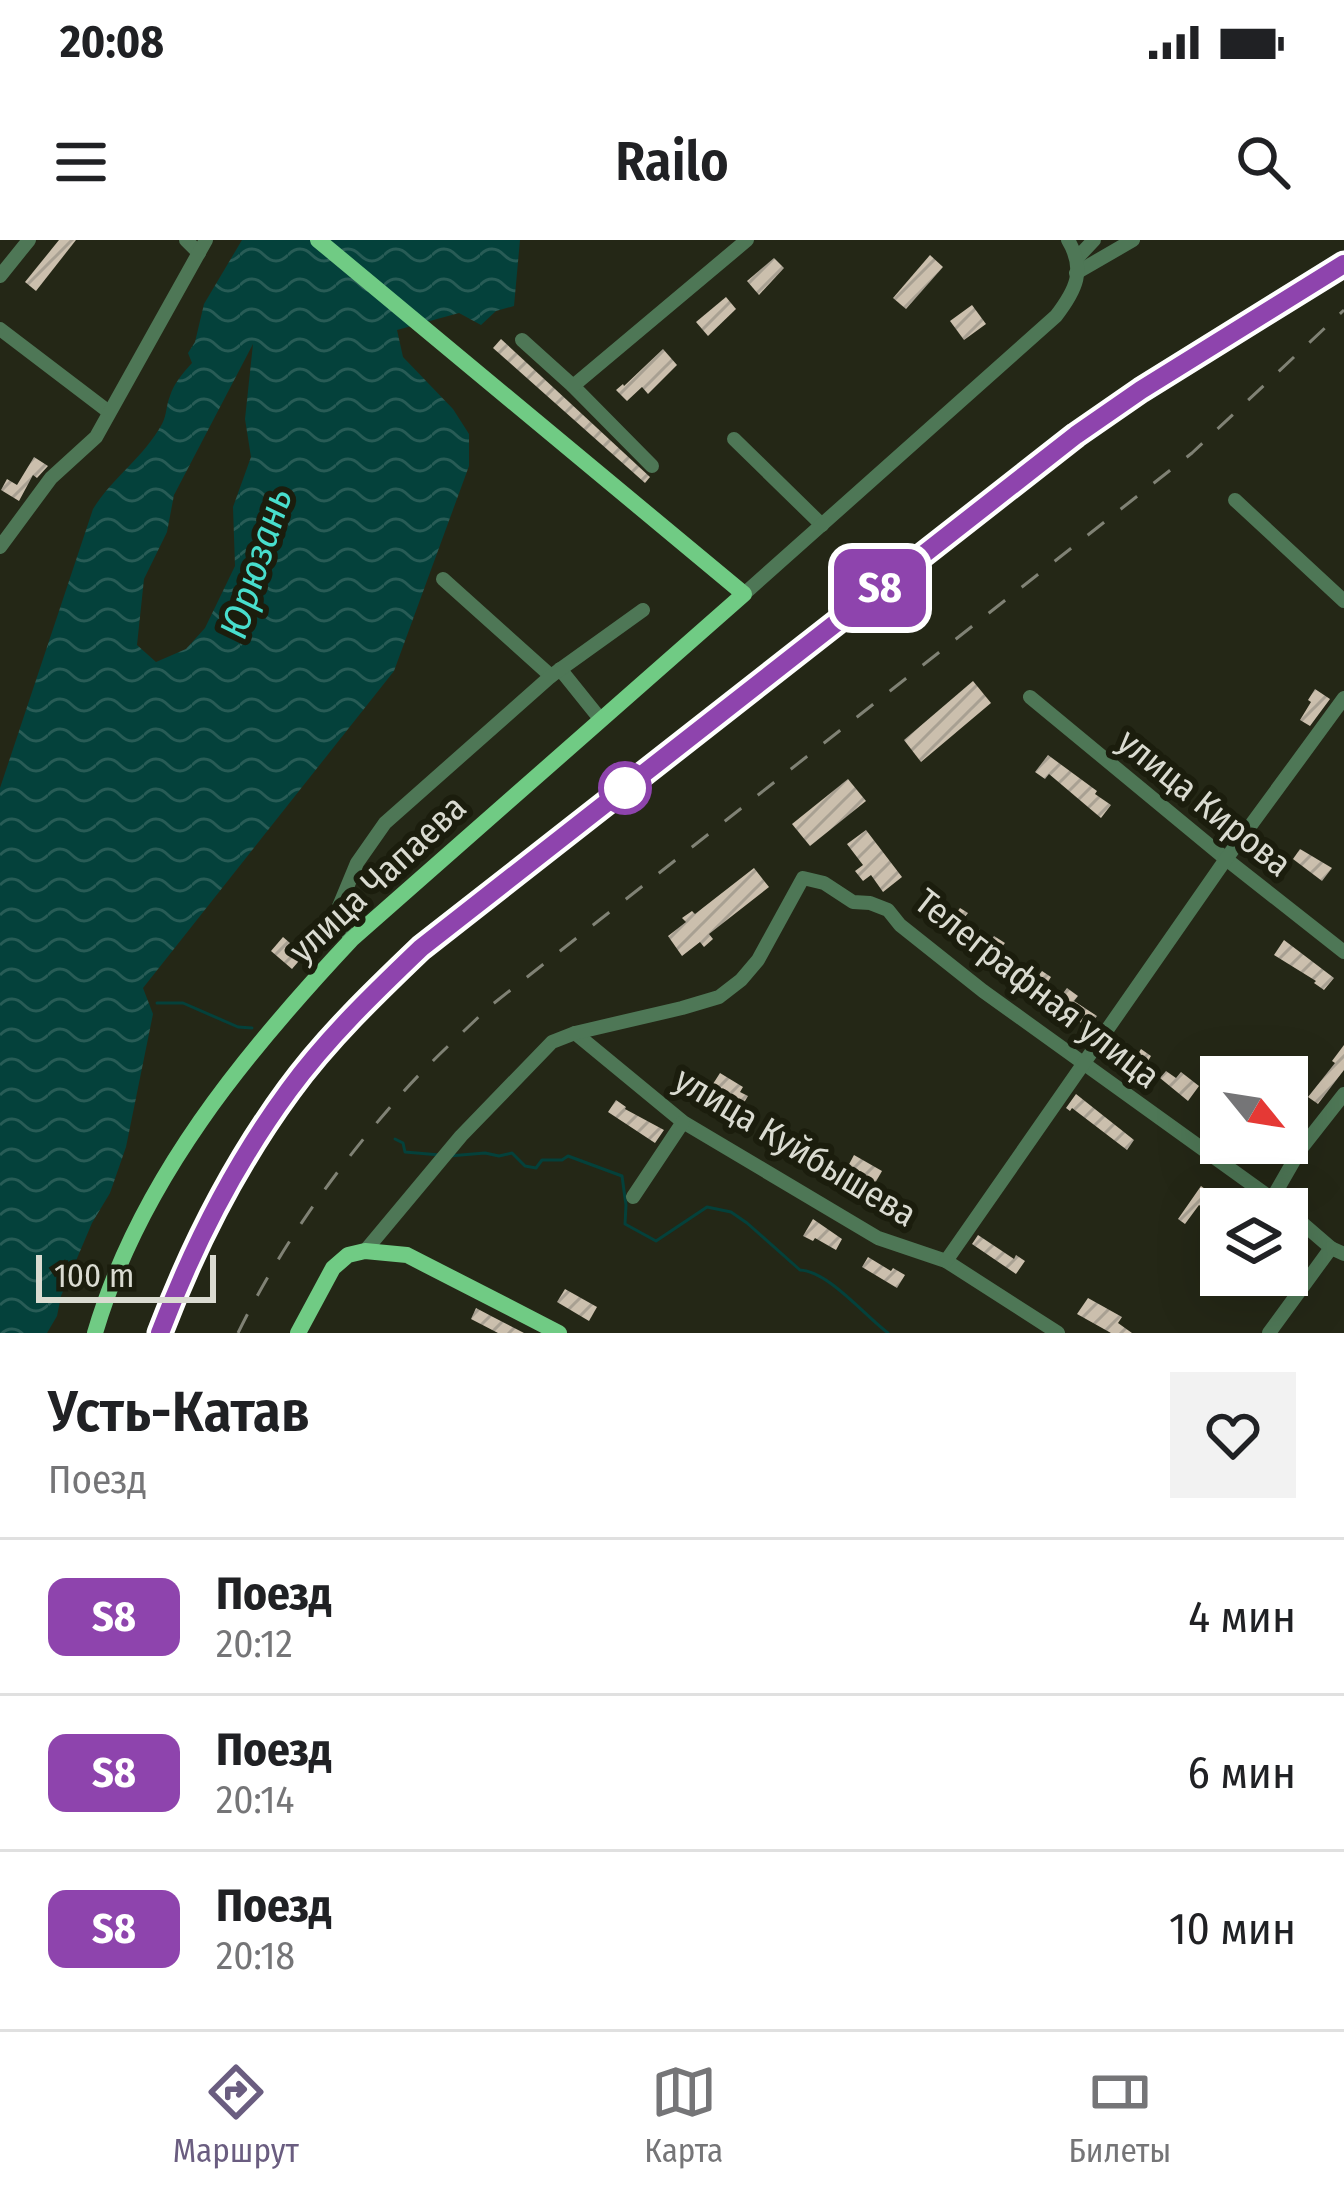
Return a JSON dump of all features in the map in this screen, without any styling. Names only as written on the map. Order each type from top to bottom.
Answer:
[{"type":"main road","points":[[317,240],[744,594]]},
{"type":"main road","name":"улица Чапаева","points":[[95,1333],[128,1250],[186,1139],[304,992],[352,939],[744,594]]},
{"type":"main road","points":[[298,1333],[333,1268],[348,1255],[365,1251],[406,1255],[559,1333]]},
{"type":"street","points":[[0,276],[28,240]]},
{"type":"street","points":[[0,547],[51,478],[96,437],[203,246],[186,240]]},
{"type":"street","points":[[572,386],[747,240]]},
{"type":"street","points":[[1068,240],[1078,256]]},
{"type":"street","points":[[744,594],[1056,316],[1075,292],[1078,256],[1094,240]]},
{"type":"street","points":[[1076,273],[1133,240]]},
{"type":"street","points":[[0,329],[110,412]]},
{"type":"street","points":[[521,340],[652,466]]},
{"type":"street","points":[[734,439],[822,525]]},
{"type":"street","points":[[1235,500],[1344,601]]},
{"type":"street","points":[[443,579],[555,672],[601,720]]},
{"type":"street","points":[[352,939],[334,916],[357,863],[385,823],[555,672],[643,610]]},
{"type":"street","name":"улица Кирова","points":[[1030,697],[1344,952]]},
{"type":"street","points":[[946,1261],[1344,698]]},
{"type":"street","name":"Телеграфная улица","points":[[574,1034],[719,997],[758,961],[802,878],[824,883],[853,902],[888,910],[968,980],[1260,1188]]},
{"type":"street","points":[[365,1251],[461,1136],[552,1042],[574,1034]]},
{"type":"street","name":"улица Куйбышева","points":[[574,1034],[683,1122],[878,1238],[946,1261],[1058,1333]]},
{"type":"street","points":[[1278,1188],[1300,1150],[1344,1094]]},
{"type":"street","points":[[633,1197],[683,1122]]},
{"type":"street","name":"Телеграфная улица","points":[[1308,1227],[1337,1251]]},
{"type":"street","points":[[1268,1333],[1337,1251]]},
{"type":"water","name":"Юрюзань","points":[[242,240],[520,240],[514,306],[496,311],[481,325],[459,313],[397,330],[403,357],[453,409],[469,434],[469,466],[394,671],[143,988],[153,1014],[126,1147],[110,1193],[92,1223],[47,1333],[0,1333],[0,788],[93,509],[162,424],[174,387],[192,363],[188,353],[204,304]],"holes":[[[253,344],[245,419],[251,457],[233,507],[235,566],[205,628],[186,649],[156,662],[137,645],[144,579],[167,532],[174,495]]]},
{"type":"building","points":[[59,240],[76,240],[36,291],[25,282]]},
{"type":"building","points":[[930,255],[943,267],[906,309],[893,298]]},
{"type":"building","points":[[774,258],[784,268],[759,295],[747,281]]},
{"type":"building","points":[[726,297],[736,309],[708,336],[696,322]]},
{"type":"building","points":[[972,305],[986,324],[964,340],[950,321]]},
{"type":"building","points":[[501,339],[650,477],[645,483],[493,348]]},
{"type":"building","points":[[663,349],[677,365],[648,394],[642,387],[627,401],[616,390]]},
{"type":"building","points":[[34,457],[48,466],[37,478],[33,475],[19,501],[1,490],[7,479],[17,485]]},
{"type":"building","points":[[973,681],[991,703],[921,762],[904,740]]},
{"type":"building","points":[[1315,689],[1330,699],[1310,726],[1300,720]]},
{"type":"building","points":[[1048,755],[1111,805],[1101,818],[1049,774],[1045,779],[1035,772]]},
{"type":"building","points":[[848,779],[866,801],[810,846],[792,824]]},
{"type":"building","points":[[866,830],[902,877],[883,892],[871,875],[863,881],[855,871],[863,865],[847,844]]},
{"type":"building","points":[[1300,849],[1332,868],[1322,881],[1293,859]]},
{"type":"building","points":[[754,868],[769,887],[709,934],[713,939],[704,947],[700,942],[682,956],[668,936],[686,922],[682,918],[692,911],[695,914]]},
{"type":"building","points":[[960,908],[968,913],[964,918],[1005,943],[1000,950],[1039,975],[1042,971],[1051,977],[1041,993],[963,940],[967,935],[950,922]]},
{"type":"building","points":[[283,937],[304,955],[292,969],[271,951]]},
{"type":"building","points":[[1284,940],[1334,978],[1324,990],[1274,955]]},
{"type":"building","points":[[1067,988],[1078,996],[1074,1001],[1097,1016],[1088,1028],[1055,1004]]},
{"type":"building","points":[[1120,1040],[1138,1054],[1141,1049],[1151,1056],[1148,1061],[1156,1067],[1151,1074],[1114,1047]]},
{"type":"building","points":[[1344,1045],[1344,1070],[1318,1104],[1308,1097],[1335,1063]]},
{"type":"building","points":[[1166,1071],[1176,1078],[1181,1072],[1199,1086],[1188,1101],[1160,1078]]},
{"type":"building","points":[[720,1073],[743,1087],[740,1092],[748,1096],[742,1106],[711,1087]]},
{"type":"building","points":[[1076,1094],[1134,1140],[1127,1150],[1066,1108]]},
{"type":"building","points":[[616,1100],[664,1130],[655,1143],[608,1112]]},
{"type":"building","points":[[854,1155],[882,1171],[874,1185],[847,1168]]},
{"type":"building","points":[[1201,1186],[1204,1188],[1200,1188],[1200,1206],[1185,1224],[1178,1219]]},
{"type":"building","points":[[813,1219],[842,1239],[836,1250],[803,1236]]},
{"type":"building","points":[[978,1235],[1025,1261],[1016,1274],[972,1244]]},
{"type":"building","points":[[868,1257],[905,1275],[897,1288],[862,1267]]},
{"type":"building","points":[[565,1289],[597,1307],[589,1321],[557,1302]]},
{"type":"building","points":[[1088,1298],[1122,1317],[1118,1323],[1132,1333],[1111,1333],[1077,1314]]},
{"type":"building","points":[[476,1308],[524,1333],[498,1333],[471,1319]]},
{"type":"waterway","points":[[157,1003],[183,1003],[238,1027],[252,1028]]},
{"type":"waterway","points":[[395,1139],[403,1143],[405,1152],[440,1155]]},
{"type":"waterway","points":[[449,1156],[512,1153],[525,1166],[536,1168],[542,1160],[568,1156],[622,1176],[625,1224],[656,1241],[707,1207],[731,1212],[800,1270],[834,1286],[888,1333]]},
{"type":"railway","points":[[160,1333],[217,1207],[269,1118],[335,1034],[421,948],[1076,435],[1344,264]]},
{"type":"railway","points":[[238,1333],[288,1243],[348,1158],[415,1079],[489,1007],[1192,453],[1344,310]]},
{"type":"train","name":"S8","points":[[160,1333],[208,1220],[248,1150],[327,1044],[421,948],[1076,435],[1344,264]]}]
